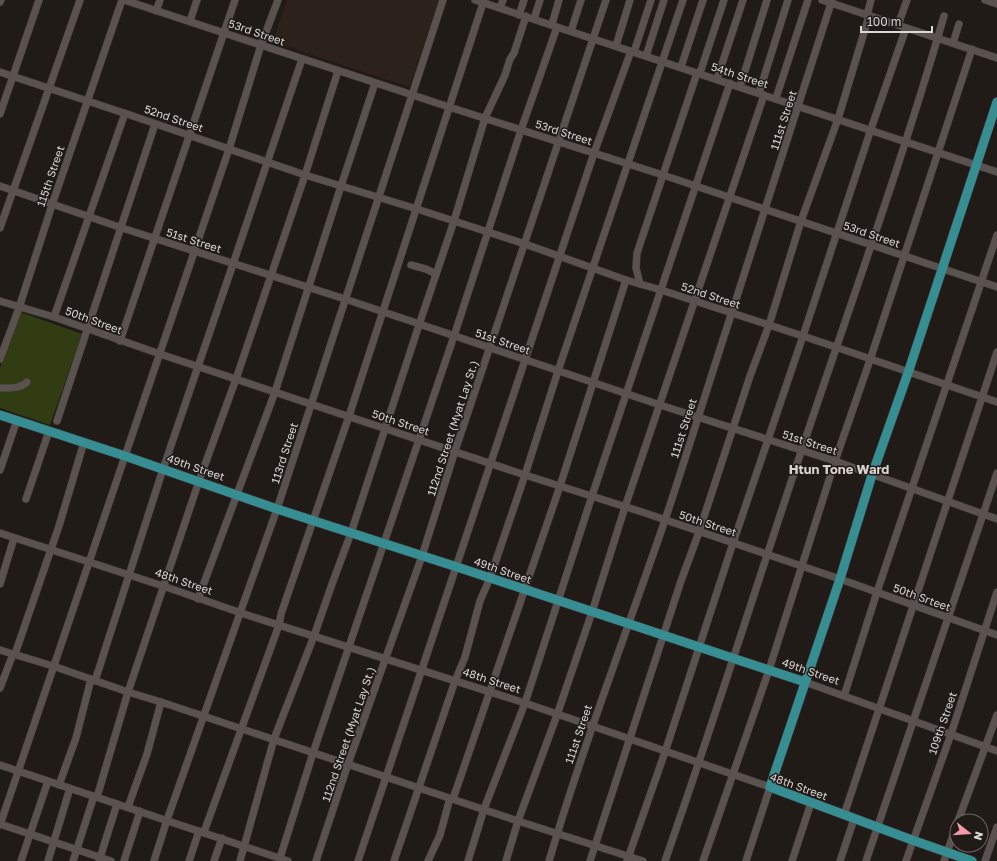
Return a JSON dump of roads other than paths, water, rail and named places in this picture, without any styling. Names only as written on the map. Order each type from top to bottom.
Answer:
[{"type":"main road","points":[[770,787],[840,579],[872,475],[908,373],[997,102]]},
{"type":"main road","name":"49th Street","points":[[0,415],[199,481],[277,509],[805,682]]},
{"type":"main road","name":"48th Street","points":[[770,787],[912,840],[945,857],[972,861]]},
{"type":"street","points":[[0,114],[39,0]]},
{"type":"street","points":[[0,228],[80,0]]},
{"type":"street","name":"53rd Street","points":[[123,0],[225,32],[412,95],[663,175],[997,287]]},
{"type":"street","name":"115th Street","points":[[0,359],[19,308],[87,101],[123,0]]},
{"type":"street","points":[[156,11],[160,0]]},
{"type":"street","points":[[190,21],[198,0]]},
{"type":"street","points":[[120,341],[188,135],[235,0]]},
{"type":"street","points":[[111,861],[100,859],[54,842],[0,825],[229,149],[261,45],[278,0]]},
{"type":"street","name":"113rd Street","points":[[240,612],[277,509],[443,0]]},
{"type":"street","name":"54th Street","points":[[475,0],[483,1],[500,8],[997,172]]},
{"type":"street","points":[[500,8],[503,0]]},
{"type":"street","points":[[240,861],[274,739],[314,636],[351,533],[454,221],[485,118],[505,75],[510,59],[514,53],[524,0]]},
{"type":"street","points":[[534,19],[540,0]]},
{"type":"street","points":[[280,858],[313,753],[385,544],[454,336],[521,130],[554,25],[560,0]]},
{"type":"street","points":[[571,31],[582,0]]},
{"type":"street","name":"112nd Street (Myat Lay St.)","points":[[316,861],[348,764],[422,556],[489,348],[606,0]]},
{"type":"street","points":[[616,46],[630,0]]},
{"type":"street","points":[[358,861],[594,153],[651,0]]},
{"type":"street","points":[[646,56],[664,0]]},
{"type":"street","points":[[394,861],[455,681],[465,657],[480,601],[490,578],[525,475],[558,370],[594,268],[683,0]]},
{"type":"street","points":[[681,67],[703,0]]},
{"type":"street","points":[[640,284],[636,268],[637,253],[724,0]]},
{"type":"street","points":[[717,79],[743,0]]},
{"type":"street","points":[[740,87],[768,0]]},
{"type":"street","points":[[506,861],[518,821],[557,715],[592,612],[625,507],[695,302],[761,94],[788,0]]},
{"type":"street","points":[[776,98],[808,0]]},
{"type":"street","points":[[822,0],[997,58]]},
{"type":"street","points":[[590,861],[681,581],[699,532],[750,376],[769,326],[801,221],[838,119],[872,0]]},
{"type":"street","points":[[898,25],[907,0]]},
{"type":"street","points":[[985,0],[997,4]]},
{"type":"street","points":[[189,861],[242,729],[279,625],[350,416],[382,312],[417,209],[483,1]]},
{"type":"street","name":"111st Street","points":[[549,861],[592,726],[629,624],[699,417],[831,2]]},
{"type":"street","points":[[665,861],[699,763],[871,244],[944,16]]},
{"type":"street","points":[[953,43],[959,24]]},
{"type":"street","points":[[628,858],[665,752],[698,647],[906,28]]},
{"type":"street","points":[[703,861],[769,670],[835,461],[870,360],[972,49]]},
{"type":"street","points":[[59,785],[76,738],[93,680],[163,469],[302,59]]},
{"type":"street","points":[[74,861],[96,797],[128,692],[305,175],[338,71]]},
{"type":"street","name":"52nd Street","points":[[0,72],[305,175],[525,244],[626,280],[803,336],[908,373],[997,402]]},
{"type":"street","points":[[198,599],[275,392],[341,186],[376,83]]},
{"type":"street","points":[[468,861],[484,809],[525,704],[592,496],[730,83]]},
{"type":"street","points":[[54,318],[125,113]]},
{"type":"street","points":[[57,421],[122,228],[155,124]]},
{"type":"street","name":"51st Street","points":[[0,186],[89,218],[345,299],[419,325],[627,393],[660,406],[835,461],[997,519]]},
{"type":"street","points":[[844,696],[877,592],[997,235]]},
{"type":"street","points":[[411,265],[436,274]]},
{"type":"street","points":[[428,861],[440,835],[451,798],[560,486],[626,280]]},
{"type":"street","name":"50th Street","points":[[0,301],[840,579]]},
{"type":"street","points":[[844,815],[997,352]]},
{"type":"street","points":[[0,388],[14,388],[24,385],[27,382]]},
{"type":"street","points":[[0,470],[17,420]]},
{"type":"street","points":[[26,498],[49,431]]},
{"type":"street","points":[[0,688],[14,654],[51,549],[84,442]]},
{"type":"street","points":[[866,861],[997,473]]},
{"type":"street","name":"48th Street","points":[[0,533],[164,586],[198,599],[489,692],[770,787]]},
{"type":"street","points":[[0,584],[14,538]]},
{"type":"street","name":"50th Srteet","points":[[840,579],[997,635]]},
{"type":"street","name":"109th Street","points":[[906,861],[912,840],[951,734],[997,592]]},
{"type":"street","points":[[154,861],[240,612]]},
{"type":"street","points":[[0,650],[53,666],[386,776],[628,858],[644,861]]},
{"type":"street","name":"49th Street","points":[[805,682],[997,751]]},
{"type":"street","points":[[128,807],[147,754],[161,702]]},
{"type":"street","points":[[961,813],[997,715]]},
{"type":"street","points":[[0,765],[202,831],[288,861]]},
{"type":"street","points":[[21,861],[48,781]]},
{"type":"street","points":[[746,861],[770,787]]},
{"type":"street","points":[[48,861],[70,788]]},
{"type":"street","points":[[792,861],[811,803]]},
{"type":"street","points":[[100,859],[117,804]]},
{"type":"street","points":[[124,861],[140,812]]},
{"type":"street","points":[[840,861],[854,819]]},
{"type":"street","points":[[985,861],[997,827]]},
{"type":"street","points":[[214,861],[222,838]]},
{"type":"street","points":[[945,857],[949,846]]},
{"type":"street","points":[[265,861],[268,854]]},
{"type":"district","name":"Htun Tone Ward","points":[[839,469]]}]
